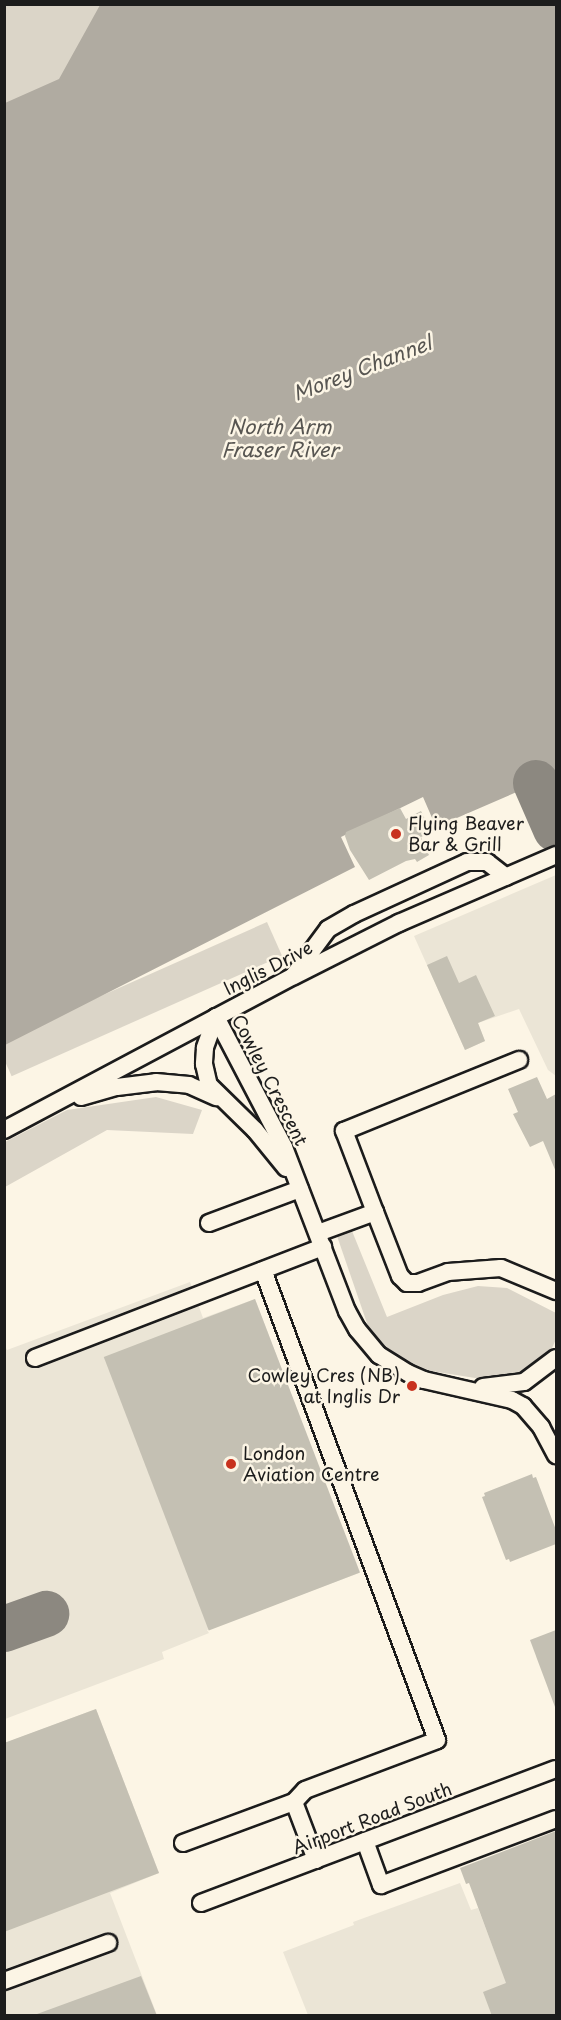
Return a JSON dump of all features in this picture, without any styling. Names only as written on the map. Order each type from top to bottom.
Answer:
[{"type":"street","name":"Inglis Drive","points":[[4,1130],[294,975],[399,923],[556,855]]},
{"type":"street","points":[[294,975],[328,929],[354,914],[467,862],[487,862],[506,877]]},
{"type":"street","name":"Cowley Crescent","points":[[216,1017],[205,1047],[204,1064],[209,1085],[255,1130],[299,1186]]},
{"type":"street","name":"Cowley Crescent","points":[[216,1017],[284,1147],[347,1311],[357,1329],[379,1355],[392,1364],[424,1380],[470,1388]]},
{"type":"street","points":[[519,1060],[344,1131],[400,1276],[407,1283],[418,1283],[448,1272],[501,1268],[556,1291]]},
{"type":"street","points":[[44,1109],[98,1092],[156,1082],[175,1083],[201,1089],[227,1104]]},
{"type":"street","points":[[209,1223],[299,1186]]},
{"type":"street","points":[[35,1358],[263,1270],[375,1212]]},
{"type":"street","points":[[183,1843],[294,1802],[305,1790],[437,1740],[263,1270]]},
{"type":"street","points":[[470,1388],[524,1382],[556,1358]]},
{"type":"street","points":[[470,1388],[512,1400],[523,1406],[542,1427],[556,1455]]},
{"type":"street","name":"Airport Road South","points":[[201,1903],[556,1769]]},
{"type":"street","points":[[294,1802],[316,1860]]},
{"type":"street","points":[[365,1841],[381,1885],[556,1819]]},
{"type":"street","points":[[4,1981],[108,1943]]},
{"type":"shaded area","points":[[4,5],[486,5],[5,164]]},
{"type":"shaded area","points":[[556,875],[556,1076],[548,1070],[519,1009],[478,1023],[485,1041],[465,1050],[414,936]]},
{"type":"shaded area","points":[[267,922],[282,956],[12,1076],[4,1059],[4,1039]]},
{"type":"shaded area","points":[[156,1097],[202,1110],[193,1134],[107,1130],[5,1187],[5,1142],[67,1110]]},
{"type":"shaded area","points":[[352,1231],[387,1317],[443,1295],[478,1286],[507,1288],[556,1313],[556,1339],[548,1355],[525,1374],[494,1381],[431,1371],[395,1356],[369,1329],[337,1236]]},
{"type":"shaded area","points":[[190,1282],[203,1318],[255,1299],[359,1573],[207,1630],[209,1633],[162,1652],[164,1659],[5,1719],[4,1344],[7,1350]]},
{"type":"shaded area","points":[[96,1709],[159,1873],[110,1893],[157,2015],[5,2016],[5,1743]]},
{"type":"shaded area","points":[[460,1883],[471,1910],[478,1908],[500,1966],[530,1971],[556,1961],[556,2015],[308,2015],[283,1952],[354,1925],[353,1922]]},
{"type":"water","name":"North Arm Fraser River","points":[[100,5],[556,5],[556,775],[436,827],[423,797],[341,837],[355,867],[5,1045],[5,103],[59,79]]},
{"type":"building","points":[[400,808],[406,819],[421,811],[431,832],[421,837],[429,855],[417,862],[415,859],[406,861],[369,880],[350,850],[345,836],[346,832]]},
{"type":"building","points":[[447,956],[459,983],[476,975],[495,1016],[478,1023],[485,1041],[465,1050],[427,965]]},
{"type":"building","points":[[537,1077],[547,1099],[556,1094],[556,1172],[543,1141],[530,1147],[513,1114],[518,1112],[508,1089]]},
{"type":"building","name":"London Aviation Centre","points":[[255,1299],[360,1573],[209,1631],[104,1357]]},
{"type":"building","points":[[532,1474],[533,1478],[536,1477],[556,1530],[556,1544],[510,1562],[509,1559],[506,1560],[482,1497],[485,1496],[484,1493]]},
{"type":"building","points":[[556,1630],[556,1707],[555,1707],[530,1640]]},
{"type":"building","points":[[96,1709],[159,1873],[4,1932],[4,1743]]},
{"type":"building","points":[[556,1831],[556,2016],[492,2016],[483,1992],[506,1983],[469,1883],[466,1884],[460,1868]]},
{"type":"building","points":[[141,1976],[157,2016],[38,2016],[37,2014]]},
{"type":"taxiway","points":[[536,783],[556,829]]},
{"type":"taxiway","points":[[4,1629],[46,1614]]},
{"type":"place","name":"Flying Beaver Bar & Grill","points":[[396,834]]},
{"type":"place","name":"Cowley Cres (NB) at Inglis Dr","points":[[412,1386]]},
{"type":"place","name":"London Aviation Centre","points":[[231,1464]]},
{"type":"water label","name":"Morey Channel","points":[[362,368]]}]
